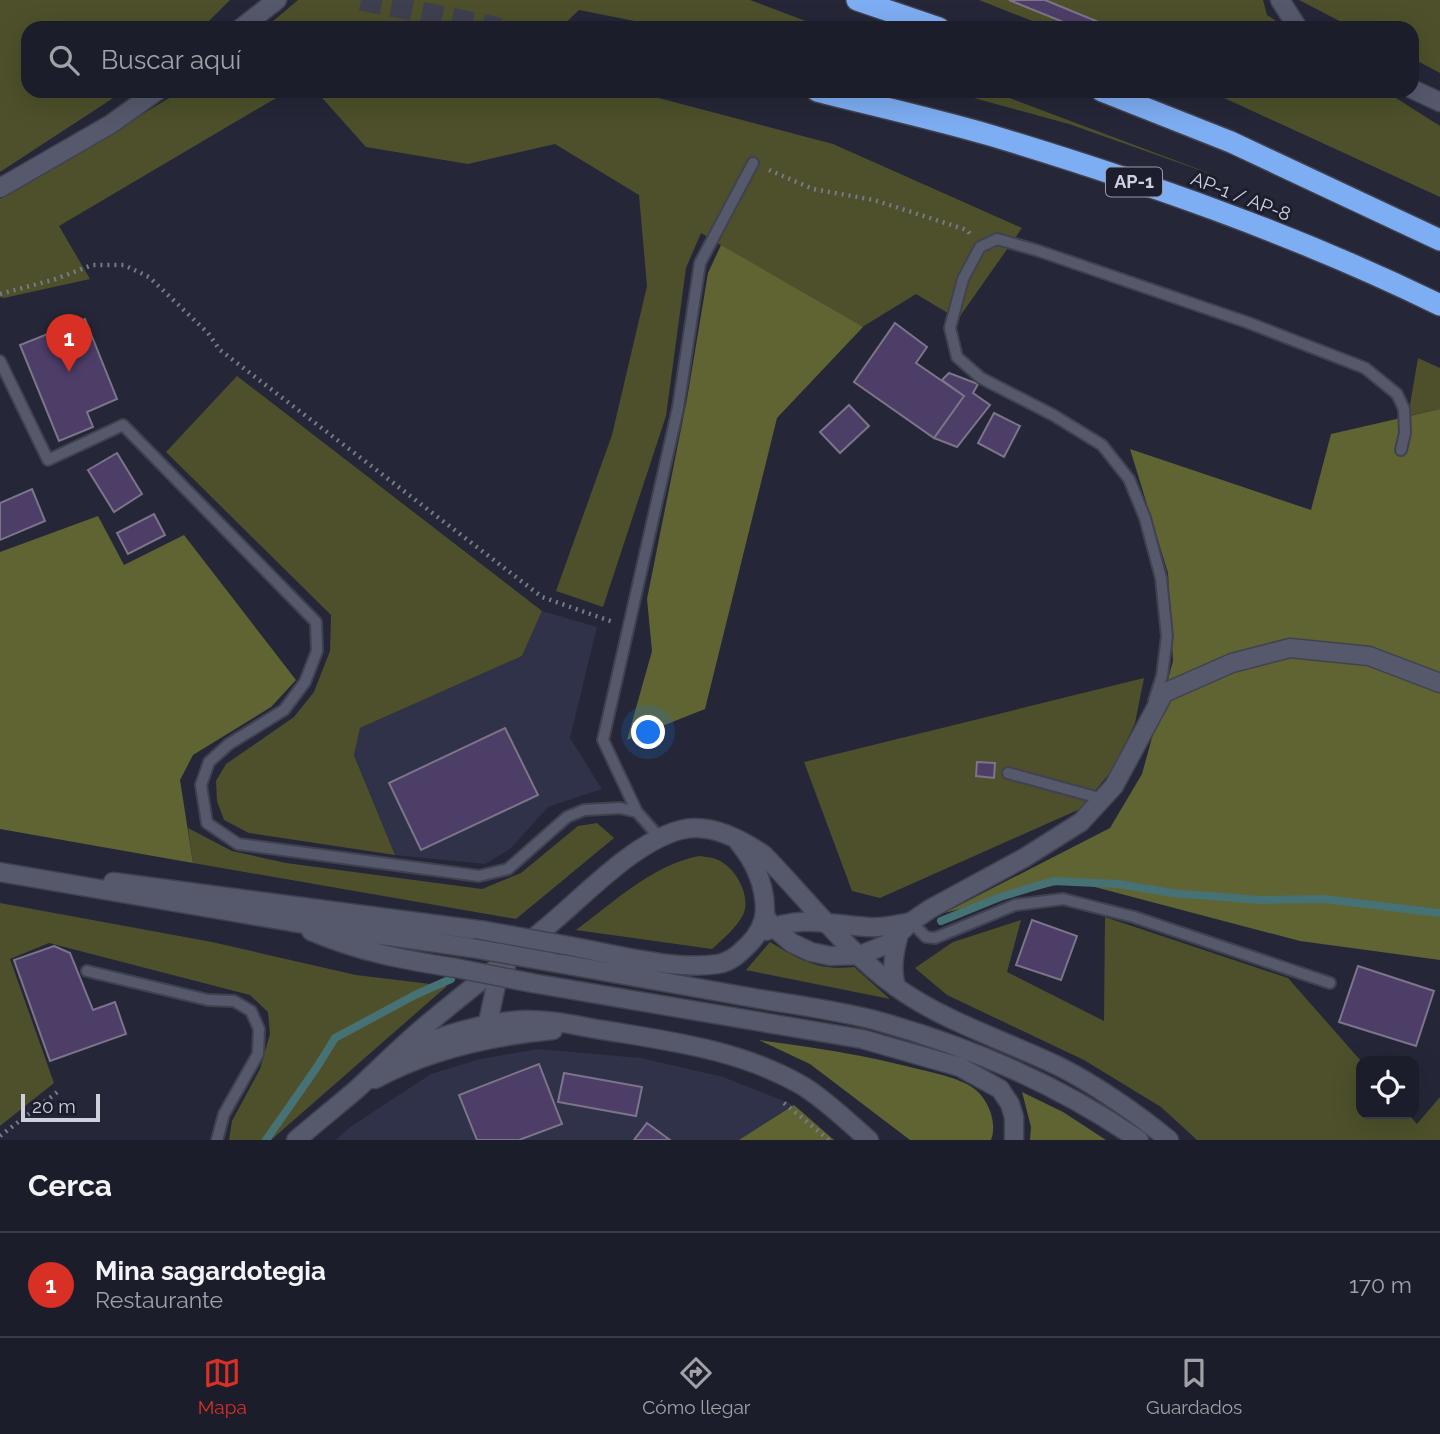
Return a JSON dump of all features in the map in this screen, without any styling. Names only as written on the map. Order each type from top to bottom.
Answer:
[{"type":"highway","points":[[857,0],[918,21]]},
{"type":"highway","name":"AP-1 / AP-8","points":[[844,98],[991,136],[1189,200],[1363,268],[1440,305]]},
{"type":"highway","points":[[1120,98],[1231,142],[1440,240]]},
{"type":"street","points":[[251,21],[277,0]]},
{"type":"street","points":[[1280,0],[1294,21]]},
{"type":"street","points":[[1419,92],[1440,102]]},
{"type":"street","points":[[0,188],[111,124],[147,98]]},
{"type":"street","points":[[766,926],[811,952],[830,956],[860,956],[888,944],[930,909],[1024,858],[1081,822],[1114,786],[1164,693],[1232,663],[1290,648],[1369,656],[1440,683]]},
{"type":"street","points":[[296,1140],[357,1089],[392,1055],[618,866],[660,838],[682,830],[695,829],[731,836],[764,855],[860,956],[896,987],[953,1020],[1060,1067],[1169,1140]]},
{"type":"street","points":[[731,836],[747,853],[755,867],[765,902],[766,926]]},
{"type":"street","points":[[0,872],[292,922],[472,948],[819,1009],[944,1041],[1035,1078],[1108,1119],[1139,1140]]},
{"type":"street","points":[[50,881],[125,882],[486,931],[670,963],[720,964],[736,957],[766,926],[808,921],[905,928]]},
{"type":"street","points":[[292,922],[344,945],[383,956],[862,1039],[960,1067],[1000,1089],[1010,1104],[1014,1117],[1014,1140]]},
{"type":"street","points":[[896,987],[893,974],[895,949],[905,928]]},
{"type":"street","points":[[489,1024],[500,973],[517,952]]},
{"type":"street","points":[[496,985],[509,1008],[525,1020]]},
{"type":"street","points":[[463,996],[464,1019],[475,1035]]},
{"type":"street","points":[[357,1089],[384,1074],[456,1046],[489,1024],[525,1020],[546,1021],[700,1046],[735,1056],[804,1087],[869,1140]]},
{"type":"street","points":[[392,1055],[475,1035],[602,1030]]},
{"type":"lane","points":[[637,812],[603,740],[678,408],[700,263],[752,163]]},
{"type":"lane","points":[[1140,742],[1162,676],[1167,636],[1161,578],[1145,518],[1129,479],[1102,445],[1053,415],[981,378],[957,357],[950,328],[963,279],[980,247],[997,239],[1035,250],[1249,323],[1365,368],[1397,394],[1404,409],[1405,433],[1401,450]]},
{"type":"lane","points":[[0,361],[48,460],[123,425],[316,622],[317,651],[305,682],[284,710],[229,744],[209,762],[201,785],[207,823],[238,844],[479,876],[508,869],[566,817],[584,810],[620,808],[637,812],[647,820],[660,838]]},
{"type":"lane","points":[[1008,773],[1102,799]]},
{"type":"lane","points":[[905,928],[935,938],[1015,905],[1063,900],[1135,918],[1330,983]]},
{"type":"lane","points":[[87,971],[208,1000],[234,1002],[251,1011],[259,1029],[258,1054],[224,1114],[217,1140]]},
{"type":"path","points":[[752,163],[813,189],[874,200],[967,230],[980,247]]},
{"type":"path","points":[[0,294],[57,279],[92,265],[124,265],[149,277],[208,333],[220,350],[542,597],[627,627]]},
{"type":"path","points":[[0,1136],[60,1090]]},
{"type":"path","points":[[777,1098],[829,1140]]},
{"type":"shaded area","points":[[542,611],[597,627],[570,738],[602,789],[548,807],[510,849],[485,864],[395,855],[354,754],[360,728],[522,656]]},
{"type":"shaded area","points":[[538,1049],[641,1058],[723,1077],[794,1105],[739,1140],[336,1140],[350,1127],[431,1074],[480,1059]]},
{"type":"green space","points":[[0,0],[230,0],[209,21],[21,21],[21,98],[113,98],[0,172]]},
{"type":"green space","points":[[298,0],[750,0],[806,21],[635,21],[579,10],[567,21],[273,21]]},
{"type":"green space","points":[[979,0],[1263,0],[1267,15],[1276,21],[1032,21]]},
{"type":"green space","points":[[1299,0],[1440,0],[1440,73],[1419,62],[1419,21],[1340,21]]},
{"type":"green space","points":[[169,98],[276,98],[59,226],[90,279],[0,297],[0,199]]},
{"type":"green space","points":[[322,98],[659,98],[833,144],[1022,228],[958,319],[916,294],[859,329],[701,233],[686,268],[666,416],[603,607],[556,591],[612,435],[647,286],[639,195],[555,144],[468,164],[366,147]]},
{"type":"green space","points":[[974,98],[1010,98],[1222,178],[1069,124]]},
{"type":"green space","points":[[1224,98],[1396,98],[1440,126],[1440,197]]},
{"type":"green space","points":[[721,245],[863,327],[777,418],[705,709],[627,740],[652,651],[647,599],[687,399],[708,273]]},
{"type":"green space","points":[[1418,358],[1440,368],[1440,409],[1408,416]]},
{"type":"green space","points":[[237,376],[542,611],[522,656],[360,728],[354,755],[395,855],[249,833],[224,820],[217,801],[216,781],[226,764],[294,717],[314,692],[330,651],[331,615],[166,452]]},
{"type":"green space","points":[[1440,409],[1440,960],[1300,941],[1072,881],[944,913],[1110,828],[1142,774],[1173,661],[1168,573],[1130,449],[1311,510],[1331,434]]},
{"type":"green space","points":[[98,516],[124,565],[184,535],[296,680],[271,707],[193,755],[180,780],[193,863],[0,829],[0,552]]},
{"type":"green space","points":[[1144,678],[1135,723],[1114,768],[1080,809],[880,898],[852,891],[804,762]]},
{"type":"green space","points":[[597,823],[614,838],[516,919],[193,863],[188,828],[232,851],[286,863],[482,889],[521,873],[578,826]]},
{"type":"green space","points":[[699,856],[716,859],[730,868],[740,883],[745,899],[740,920],[712,949],[576,930],[649,876]]},
{"type":"green space","points":[[0,903],[212,942],[356,975],[447,986],[271,1140],[229,1140],[232,1121],[260,1069],[270,1034],[268,1012],[250,995],[49,943],[10,959],[54,1083],[0,1126]]},
{"type":"green space","points":[[1105,917],[1288,978],[1357,1056],[1356,1119],[1412,1119],[1417,1124],[1440,1097],[1440,1140],[1197,1140],[1161,1107],[1084,1060],[947,995],[915,968],[953,942],[1021,920],[1007,972],[1104,1021]]},
{"type":"green space","points":[[770,942],[820,966],[854,967],[890,999],[746,970]]},
{"type":"green space","points":[[759,1040],[878,1060],[965,1083],[982,1096],[989,1108],[993,1121],[991,1140],[910,1140],[810,1064]]},
{"type":"green space","points":[[1022,1092],[1063,1112],[1106,1140],[1030,1140],[1031,1127]]},
{"type":"green space","points":[[794,1105],[834,1140],[739,1140]]},
{"type":"building","points":[[1009,0],[1045,0],[1096,21],[1061,21]]},
{"type":"building","points":[[85,319],[117,399],[87,412],[93,427],[59,441],[20,345]]},
{"type":"building","points":[[895,323],[927,347],[916,363],[964,396],[934,438],[854,382]]},
{"type":"building","points":[[949,373],[978,384],[973,393],[990,405],[957,447],[934,438],[964,396],[942,380]]},
{"type":"building","points":[[849,405],[869,426],[840,453],[820,432]]},
{"type":"building","points":[[994,413],[1020,426],[1004,457],[978,443]]},
{"type":"building","points":[[117,453],[142,494],[114,512],[88,470]]},
{"type":"building","points":[[32,489],[45,521],[0,540],[0,503]]},
{"type":"building","points":[[154,514],[165,535],[128,554],[117,533]]},
{"type":"building","points":[[505,728],[538,795],[421,850],[389,783]]},
{"type":"building","points":[[977,762],[995,763],[994,778],[976,776]]},
{"type":"building","points":[[1032,920],[1077,936],[1061,980],[1016,965]]},
{"type":"building","points":[[54,946],[70,953],[93,1010],[115,1002],[126,1034],[50,1061],[14,960]]},
{"type":"building","points":[[1358,966],[1434,991],[1416,1046],[1339,1022]]},
{"type":"building","points":[[539,1064],[562,1124],[519,1140],[477,1140],[459,1095]]},
{"type":"building","points":[[564,1073],[642,1087],[636,1116],[558,1102]]},
{"type":"building","points":[[647,1123],[670,1140],[634,1140]]},
{"type":"waterway","points":[[941,921],[1000,897],[1053,881],[1118,884],[1172,893],[1260,900],[1324,899],[1440,913]]},
{"type":"waterway","points":[[266,1140],[335,1038],[451,979]]},
{"type":"tunnel","points":[[361,0],[465,21]]},
{"type":"place","name":"Mina sagardotegia","points":[[69,372]]}]
